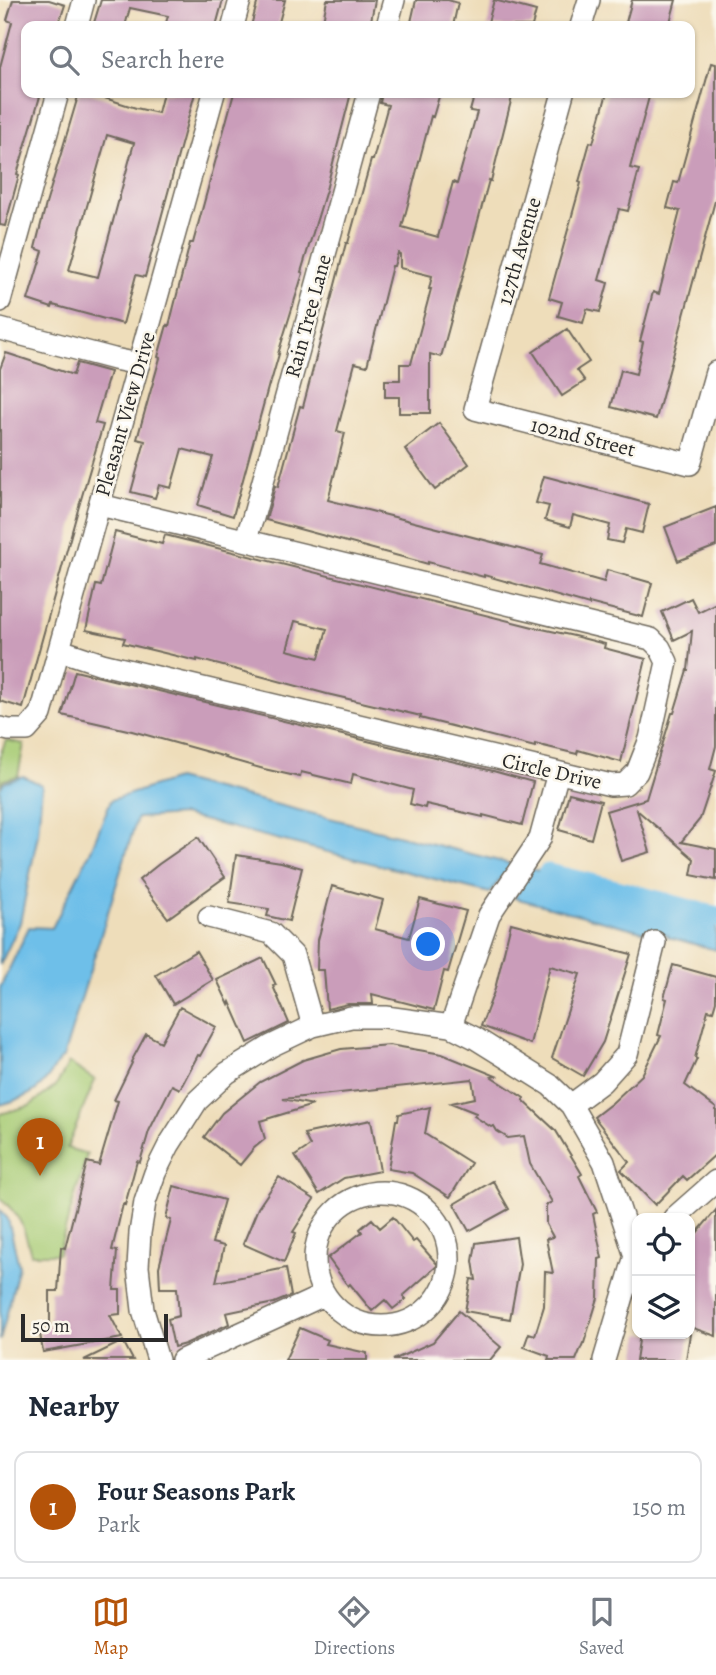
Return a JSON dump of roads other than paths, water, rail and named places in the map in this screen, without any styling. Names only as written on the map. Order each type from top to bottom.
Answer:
[{"type":"street","points":[[78,21],[84,0]]},
{"type":"street","points":[[234,21],[240,0]]},
{"type":"street","points":[[388,21],[394,0]]},
{"type":"street","points":[[583,21],[589,0]]},
{"type":"street","points":[[0,301],[9,233],[56,98]]},
{"type":"street","name":"Pleasant View Drive","points":[[0,728],[27,730],[41,714],[213,98]]},
{"type":"street","name":"Rain Tree Lane","points":[[245,540],[368,98]]},
{"type":"street","name":"127th Avenue","points":[[475,409],[562,98]]},
{"type":"street","points":[[0,329],[139,364]]},
{"type":"street","name":"102nd Street","points":[[475,409],[690,464],[716,372]]},
{"type":"street","name":"Circle Drive","points":[[60,650],[102,664],[611,785],[625,784],[638,772],[650,739],[667,662],[660,648],[651,639],[100,505]]},
{"type":"street","points":[[451,1026],[489,915],[541,839],[558,773]]},
{"type":"street","points":[[209,918],[271,933],[293,955],[313,1026]]},
{"type":"street","points":[[571,1105],[602,1082],[627,1055],[655,942]]},
{"type":"street","points":[[159,1360],[143,1310],[138,1267],[145,1202],[155,1173],[197,1101],[227,1073],[271,1046],[313,1026],[351,1017],[386,1017],[451,1026],[550,1085],[571,1105],[604,1162],[632,1243]]},
{"type":"street","points":[[680,1213],[716,1181]]},
{"type":"street","points":[[393,1191],[424,1205],[444,1229],[450,1267],[435,1302],[411,1321],[382,1327],[346,1318],[324,1295],[313,1260],[320,1230],[335,1209],[360,1194],[393,1191]]},
{"type":"street","points":[[604,1360],[632,1268]]},
{"type":"street","points":[[182,1360],[324,1295]]},
{"type":"water","points":[[23,776],[42,785],[38,834],[20,923],[0,965],[0,789],[4,782]]},
{"type":"water","points":[[176,779],[716,916],[716,950],[668,935],[647,930],[646,932],[514,898],[522,886],[503,875],[490,893],[182,815],[137,818],[63,1058],[36,1090],[0,1105],[0,988],[29,927],[52,928],[90,852],[111,800]]},
{"type":"water","points":[[0,1210],[8,1219],[19,1266],[0,1341]]},
{"type":"waterway","points":[[548,874],[716,917]]},
{"type":"place","name":"Four Seasons Park","points":[[40,1176]]}]
